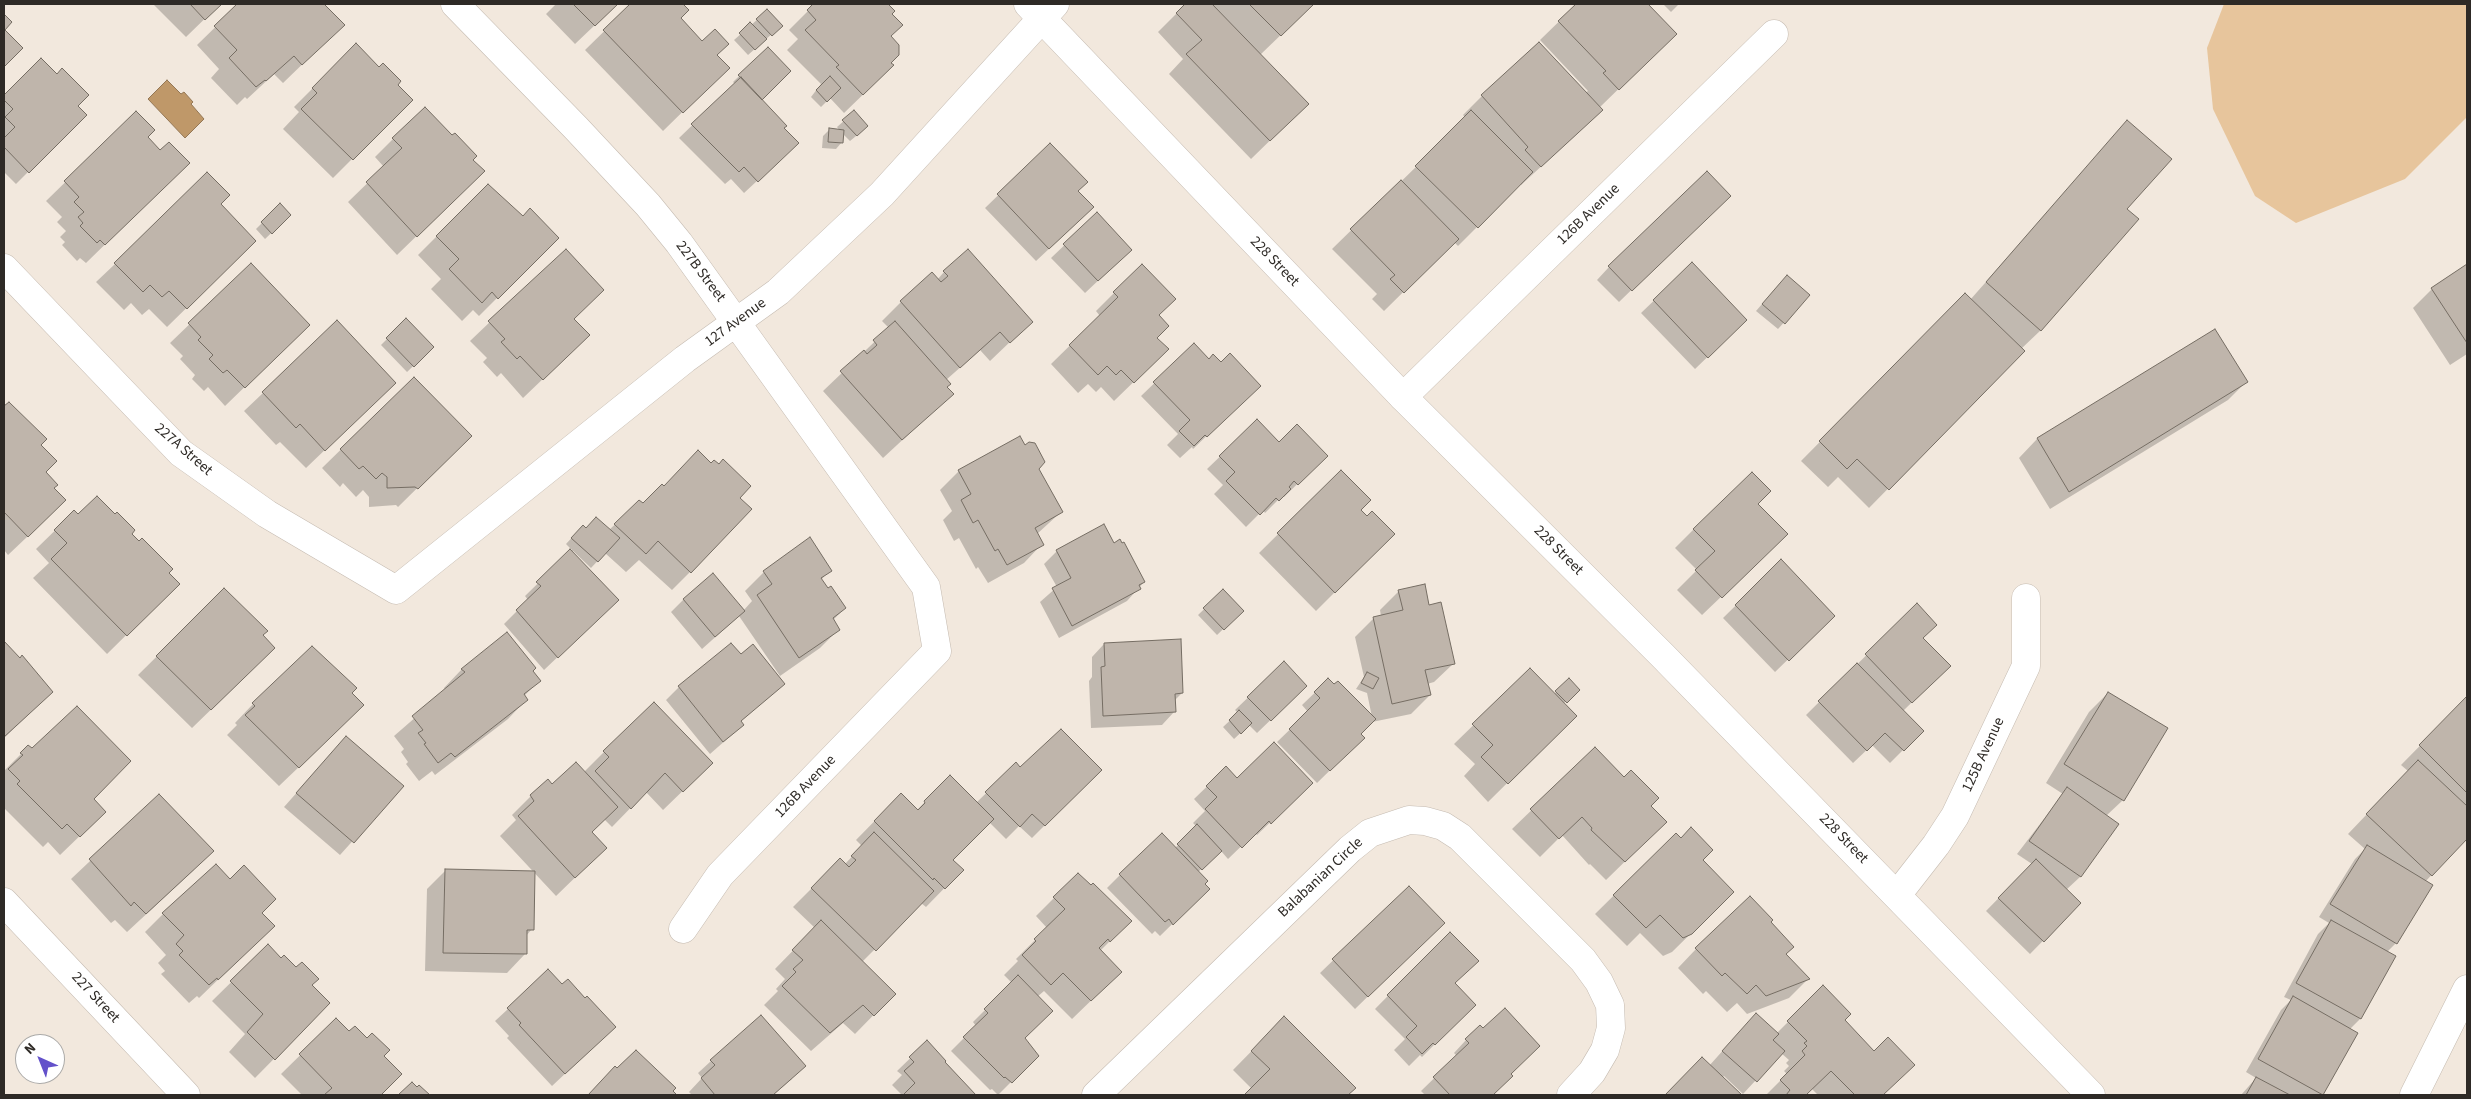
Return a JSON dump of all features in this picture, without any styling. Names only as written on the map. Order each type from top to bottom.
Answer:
[{"type":"street","name":"227B Street","points":[[455,4],[648,205],[738,322],[926,587],[937,651]]},
{"type":"street","name":"127 Avenue","points":[[396,590],[685,359],[778,292],[882,194],[1042,9]]},
{"type":"street","name":"228 Street","points":[[1042,9],[1403,397],[1663,656],[2091,1095]]},
{"type":"street","name":"126B Avenue","points":[[1403,397],[1774,34]]},
{"type":"street","name":"227A Street","points":[[4,268],[181,453],[267,514],[396,590]]},
{"type":"street","name":"125B Avenue","points":[[1897,895],[1936,845],[1955,816],[2026,666],[2026,598]]},
{"type":"street","name":"126B Avenue","points":[[683,929],[720,875],[937,651]]},
{"type":"street","name":"Balabanian Circle","points":[[1096,1095],[1350,849],[1370,833],[1409,820],[1426,821],[1443,826],[1469,846],[1583,960],[1599,982],[1610,1005],[1611,1028],[1605,1050],[1592,1072],[1571,1095]]},
{"type":"street","name":"227 Street","points":[[4,902],[186,1095]]},
{"type":"street","points":[[2414,1095],[2467,989]]},
{"type":"shaded area","points":[[2224,4],[2467,4],[2467,117],[2405,179],[2296,223],[2255,196],[2213,109],[2207,48]]},
{"type":"shaded area","points":[[167,80],[181,94],[184,92],[193,102],[191,104],[204,119],[185,138],[148,99]]},
{"type":"building","points":[[190,4],[222,4],[205,20]]},
{"type":"building","points":[[237,4],[324,4],[345,25],[302,65],[294,56],[266,81],[256,87],[229,58],[237,50],[214,26]]},
{"type":"building","points":[[573,4],[618,4],[595,26]]},
{"type":"building","points":[[630,4],[683,4],[689,10],[681,18],[702,41],[715,29],[729,44],[717,55],[730,68],[683,113],[603,30]]},
{"type":"building","points":[[813,4],[888,4],[895,11],[892,14],[903,25],[891,36],[899,45],[899,55],[891,63],[894,65],[863,95],[836,67],[839,65],[805,30],[816,20],[807,10]]},
{"type":"building","points":[[1185,4],[1212,4],[1309,104],[1270,141],[1186,54],[1202,40],[1176,13]]},
{"type":"building","points":[[1249,4],[1314,4],[1281,36]]},
{"type":"building","points":[[1576,4],[1648,4],[1677,34],[1619,90],[1603,73],[1606,71],[1558,21]]},
{"type":"building","points":[[767,9],[783,26],[772,36],[756,19]]},
{"type":"building","points":[[4,14],[12,22],[5,30],[23,48],[4,67]]},
{"type":"building","points":[[750,22],[767,39],[755,50],[739,33]]},
{"type":"building","points":[[1539,42],[1603,110],[1541,167],[1525,150],[1528,147],[1481,95]]},
{"type":"building","points":[[356,43],[379,67],[383,63],[401,81],[398,85],[413,100],[353,160],[301,109],[317,93],[312,88]]},
{"type":"building","points":[[768,47],[791,71],[762,100],[738,75]]},
{"type":"building","points":[[41,58],[57,74],[62,68],[89,95],[78,106],[87,115],[29,173],[4,147],[4,138],[15,127],[5,117],[13,109],[4,100],[4,95]]},
{"type":"building","points":[[830,76],[841,88],[827,102],[816,90]]},
{"type":"building","points":[[741,77],[787,126],[784,128],[799,143],[758,182],[744,167],[739,172],[691,124]]},
{"type":"building","points":[[425,107],[452,135],[455,133],[477,156],[473,160],[485,171],[417,237],[366,182],[402,148],[392,138]]},
{"type":"building","points":[[854,110],[868,126],[857,136],[842,120]]},
{"type":"building","points":[[1471,110],[1533,172],[1478,228],[1415,166]]},
{"type":"building","points":[[136,111],[155,130],[148,137],[160,150],[169,142],[190,163],[105,245],[100,240],[97,243],[80,226],[83,223],[78,217],[84,212],[74,202],[79,197],[64,181]]},
{"type":"building","points":[[2127,120],[2172,159],[2127,209],[2139,219],[2041,331],[1986,282]]},
{"type":"building","points":[[829,128],[844,130],[843,143],[828,142]]},
{"type":"building","points":[[1050,143],[1088,182],[1078,191],[1094,207],[1049,249],[997,194]]},
{"type":"building","points":[[1707,171],[1731,196],[1632,291],[1608,266]]},
{"type":"building","points":[[207,172],[230,195],[221,204],[256,241],[187,309],[169,291],[162,297],[150,285],[143,292],[114,263]]},
{"type":"building","points":[[1401,180],[1459,239],[1404,293],[1390,279],[1395,275],[1350,229]]},
{"type":"building","points":[[488,184],[523,216],[530,208],[559,238],[498,299],[492,292],[482,303],[449,269],[459,259],[436,236]]},
{"type":"building","points":[[280,203],[291,215],[272,234],[261,222]]},
{"type":"building","points":[[1097,212],[1132,250],[1098,281],[1063,244]]},
{"type":"building","points":[[566,249],[604,290],[574,319],[590,335],[543,380],[520,356],[517,359],[501,342],[505,339],[488,321]]},
{"type":"building","points":[[968,249],[1033,322],[1010,343],[1000,332],[960,368],[900,301],[932,272],[941,282],[948,276],[943,271]]},
{"type":"building","points":[[1692,262],[1747,320],[1708,358],[1653,300]]},
{"type":"building","points":[[251,263],[310,325],[245,388],[227,370],[223,373],[209,359],[213,355],[198,340],[201,337],[188,323]]},
{"type":"building","points":[[1142,264],[1176,299],[1159,315],[1169,326],[1157,338],[1169,349],[1134,383],[1121,370],[1116,375],[1107,366],[1098,375],[1069,345],[1118,297],[1113,292]]},
{"type":"building","points":[[2467,264],[2467,343],[2431,288]]},
{"type":"building","points":[[1787,275],[1810,295],[1785,324],[1762,304]]},
{"type":"building","points":[[1965,293],[2025,351],[1889,490],[1857,459],[1847,469],[1819,441]]},
{"type":"building","points":[[406,318],[434,347],[414,367],[386,338]]},
{"type":"building","points":[[337,320],[396,383],[325,451],[300,424],[296,428],[262,392]]},
{"type":"building","points":[[895,321],[951,384],[947,387],[954,394],[902,440],[840,371],[864,350],[867,354],[877,345],[873,340]]},
{"type":"building","points":[[2215,329],[2248,382],[2069,492],[2037,438]]},
{"type":"building","points":[[1194,343],[1209,359],[1213,354],[1221,362],[1230,353],[1261,386],[1207,437],[1205,435],[1194,446],[1179,431],[1190,420],[1153,382]]},
{"type":"building","points":[[414,377],[472,436],[418,489],[415,487],[387,488],[387,477],[382,473],[376,479],[363,466],[359,469],[340,449]]},
{"type":"building","points":[[9,402],[47,439],[41,445],[57,461],[46,472],[58,485],[54,488],[66,500],[28,537],[4,512],[4,406]]},
{"type":"building","points":[[1257,419],[1279,442],[1297,424],[1328,456],[1298,485],[1294,481],[1289,487],[1291,489],[1279,501],[1276,498],[1260,515],[1226,481],[1235,472],[1219,456]]},
{"type":"building","points":[[1020,436],[1025,445],[1029,442],[1035,443],[1045,462],[1039,469],[1063,512],[1035,528],[1044,545],[1007,565],[998,549],[995,551],[978,520],[973,523],[961,500],[971,494],[958,470]]},
{"type":"building","points":[[698,450],[711,463],[714,460],[719,464],[723,459],[751,486],[740,498],[752,509],[691,573],[658,541],[646,554],[614,524],[639,500],[643,503],[662,484],[664,486]]},
{"type":"building","points":[[1341,470],[1371,500],[1361,510],[1367,516],[1372,511],[1395,534],[1335,593],[1277,533]]},
{"type":"building","points":[[1752,472],[1771,491],[1758,504],[1788,534],[1722,598],[1695,570],[1715,551],[1693,529]]},
{"type":"building","points":[[97,496],[135,530],[132,534],[139,541],[142,538],[173,569],[169,573],[180,584],[127,636],[51,559],[67,543],[54,530],[74,510],[78,514]]},
{"type":"building","points":[[596,517],[620,538],[598,562],[571,538],[583,525],[586,528]]},
{"type":"building","points":[[1104,524],[1114,543],[1120,539],[1122,543],[1124,542],[1145,582],[1139,585],[1141,589],[1072,626],[1052,588],[1071,578],[1056,550]]},
{"type":"building","points":[[810,537],[832,571],[821,578],[828,588],[831,586],[846,608],[833,618],[840,630],[799,658],[757,595],[772,584],[763,571]]},
{"type":"building","points":[[570,549],[619,600],[558,658],[516,610],[541,586],[536,582]]},
{"type":"building","points":[[1781,559],[1835,616],[1789,661],[1735,605]]},
{"type":"building","points":[[713,573],[745,611],[715,637],[683,599]]},
{"type":"building","points":[[1425,584],[1429,605],[1441,602],[1455,664],[1425,670],[1431,695],[1392,704],[1373,617],[1403,610],[1398,590]]},
{"type":"building","points":[[224,588],[268,631],[263,635],[275,648],[211,710],[156,656]]},
{"type":"building","points":[[1223,589],[1244,611],[1224,630],[1203,608]]},
{"type":"building","points":[[1917,603],[1937,625],[1923,638],[1951,666],[1912,703],[1865,654]]},
{"type":"building","points":[[507,632],[536,668],[533,671],[541,681],[524,694],[528,700],[455,757],[451,753],[438,763],[424,744],[426,743],[418,733],[423,730],[412,716],[465,672],[461,669]]},
{"type":"building","points":[[1181,639],[1183,693],[1175,694],[1176,712],[1103,716],[1101,667],[1105,666],[1104,643]]},
{"type":"building","points":[[4,641],[20,658],[22,655],[53,692],[4,737]]},
{"type":"building","points":[[731,643],[741,654],[753,644],[785,684],[741,721],[744,725],[723,742],[678,686]]},
{"type":"building","points":[[312,646],[357,688],[352,693],[364,705],[299,768],[245,715],[255,706],[252,703]]},
{"type":"building","points":[[1284,661],[1307,686],[1271,721],[1247,697]]},
{"type":"building","points":[[1857,663],[1924,731],[1904,751],[1885,733],[1867,751],[1818,701]]},
{"type":"building","points":[[1530,668],[1577,716],[1508,784],[1481,757],[1493,745],[1472,724]]},
{"type":"building","points":[[1367,672],[1379,678],[1373,689],[1361,683]]},
{"type":"building","points":[[1328,678],[1334,684],[1338,681],[1376,719],[1361,734],[1365,738],[1330,771],[1289,729],[1320,698],[1314,692]]},
{"type":"building","points":[[1569,678],[1580,690],[1567,703],[1555,691]]},
{"type":"building","points":[[2108,692],[2168,728],[2124,801],[2064,764]]},
{"type":"building","points":[[2467,696],[2467,793],[2419,745]]},
{"type":"building","points":[[654,702],[713,763],[683,792],[665,773],[631,809],[595,771],[609,757],[603,751]]},
{"type":"building","points":[[77,706],[131,761],[94,799],[106,812],[80,837],[67,824],[62,829],[17,784],[20,781],[8,769],[23,755],[20,753],[28,745],[32,748]]},
{"type":"building","points":[[1239,710],[1252,723],[1241,734],[1229,720]]},
{"type":"building","points":[[1061,729],[1102,770],[1045,826],[1032,814],[1020,827],[985,792],[1016,762],[1020,767]]},
{"type":"building","points":[[346,736],[404,786],[354,843],[296,793]]},
{"type":"building","points":[[1274,742],[1313,783],[1271,824],[1269,821],[1242,848],[1205,809],[1217,797],[1206,786],[1226,766],[1237,778]]},
{"type":"building","points":[[1595,747],[1624,777],[1631,770],[1659,798],[1651,806],[1667,822],[1625,862],[1591,830],[1592,828],[1582,817],[1559,839],[1530,809]]},
{"type":"building","points":[[2418,760],[2467,806],[2467,839],[2432,876],[2366,814]]},
{"type":"building","points":[[576,762],[618,807],[592,832],[607,848],[575,878],[518,816],[534,801],[530,795],[548,779],[552,784]]},
{"type":"building","points":[[950,775],[994,819],[953,860],[964,870],[945,889],[934,878],[933,880],[874,821],[901,793],[918,810],[925,803],[924,801]]},
{"type":"building","points":[[2067,787],[2119,824],[2081,877],[2029,841]]},
{"type":"building","points":[[159,794],[214,851],[146,914],[134,902],[131,906],[89,859]]},
{"type":"building","points":[[1197,824],[1222,851],[1202,870],[1177,844]]},
{"type":"building","points":[[1691,827],[1713,850],[1703,860],[1734,892],[1692,934],[1683,938],[1660,915],[1646,928],[1613,895],[1676,833],[1681,838]]},
{"type":"building","points":[[874,832],[934,891],[876,951],[811,888],[840,858],[849,867],[856,860],[851,856]]},
{"type":"building","points":[[1162,833],[1208,881],[1205,884],[1210,889],[1173,925],[1169,919],[1165,922],[1119,874]]},
{"type":"building","points":[[2367,845],[2433,885],[2397,944],[2330,904]]},
{"type":"building","points":[[2036,859],[2081,903],[2044,942],[1998,898]]},
{"type":"building","points":[[216,864],[230,879],[244,865],[276,899],[262,913],[275,926],[218,980],[217,978],[209,985],[179,955],[183,951],[176,944],[184,935],[162,913]]},
{"type":"building","points":[[445,869],[535,871],[534,930],[527,930],[527,954],[443,953]]},
{"type":"building","points":[[1078,873],[1091,885],[1093,883],[1132,921],[1110,942],[1108,939],[1099,948],[1122,972],[1091,1001],[1063,973],[1051,985],[1022,955],[1036,941],[1034,939],[1065,909],[1053,897]]},
{"type":"building","points":[[1409,886],[1445,923],[1368,997],[1332,959]]},
{"type":"building","points":[[1750,896],[1773,920],[1771,922],[1794,947],[1786,954],[1810,979],[1766,996],[1756,985],[1747,994],[1725,973],[1722,976],[1695,948]]},
{"type":"building","points":[[821,920],[896,994],[874,1016],[863,1005],[830,1033],[782,986],[796,972],[793,969],[803,960],[792,950]]},
{"type":"building","points":[[2331,920],[2396,956],[2361,1019],[2296,983]]},
{"type":"building","points":[[1450,932],[1479,961],[1455,983],[1476,1005],[1435,1045],[1433,1043],[1422,1054],[1406,1037],[1417,1026],[1387,995]]},
{"type":"building","points":[[268,944],[281,958],[284,955],[296,967],[302,962],[319,979],[312,985],[330,1003],[275,1060],[247,1032],[263,1014],[230,981]]},
{"type":"building","points":[[548,969],[562,984],[568,979],[616,1027],[565,1074],[519,1025],[521,1023],[507,1008]]},
{"type":"building","points":[[1018,975],[1053,1011],[1025,1038],[1039,1056],[1012,1083],[1004,1078],[963,1037],[988,1013],[984,1009]]},
{"type":"building","points":[[1823,985],[1851,1014],[1845,1020],[1874,1051],[1888,1037],[1915,1065],[1883,1095],[1855,1095],[1831,1071],[1806,1095],[1786,1095],[1790,1090],[1780,1080],[1805,1055],[1802,1051],[1807,1046],[1804,1043],[1807,1041],[1787,1021]]},
{"type":"building","points":[[2293,996],[2358,1033],[2323,1095],[2258,1059]]},
{"type":"building","points":[[1505,1008],[1540,1046],[1511,1074],[1513,1076],[1493,1095],[1450,1095],[1433,1077],[1469,1043],[1465,1039],[1480,1025],[1483,1028]]},
{"type":"building","points":[[1756,1013],[1779,1034],[1773,1040],[1785,1051],[1757,1082],[1722,1051]]},
{"type":"building","points":[[761,1015],[806,1066],[773,1095],[715,1095],[701,1078],[715,1065],[710,1060]]},
{"type":"building","points":[[1284,1016],[1356,1088],[1348,1095],[1244,1095],[1270,1069],[1251,1051]]},
{"type":"building","points":[[336,1018],[349,1031],[355,1026],[367,1038],[372,1033],[390,1050],[384,1056],[402,1074],[381,1095],[324,1095],[332,1088],[299,1054]]},
{"type":"building","points":[[927,1040],[976,1095],[903,1095],[915,1083],[904,1071],[914,1062],[909,1057]]},
{"type":"building","points":[[636,1050],[676,1088],[673,1091],[677,1095],[588,1095],[615,1066],[617,1068]]},
{"type":"building","points":[[1702,1057],[1742,1095],[1665,1095]]},
{"type":"building","points":[[2256,1077],[2290,1095],[2246,1095]]},
{"type":"building","points":[[412,1082],[417,1087],[419,1085],[430,1095],[398,1095]]}]
